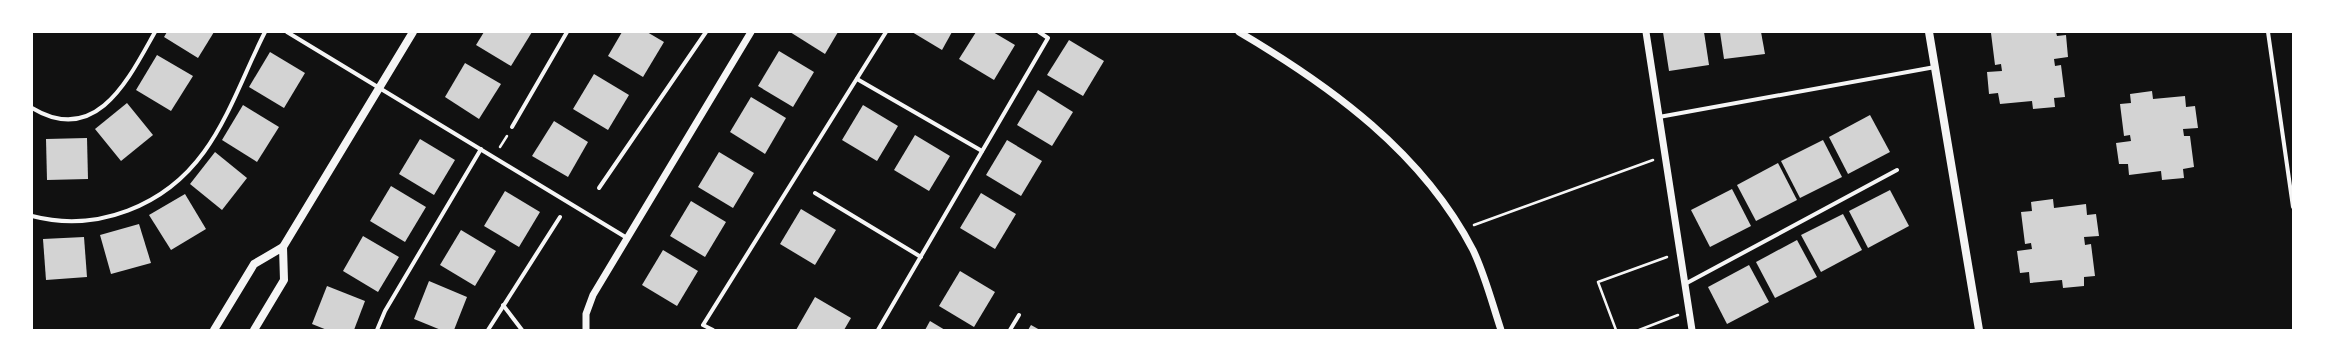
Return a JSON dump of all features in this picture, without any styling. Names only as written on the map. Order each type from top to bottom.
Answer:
[{"type":"main road","points":[[214,330],[254,264],[283,247],[412,32]]},
{"type":"main road","points":[[1929,32],[1979,330]]},
{"type":"main road","points":[[254,330],[284,280],[283,247]]},
{"type":"street","points":[[32,108],[59,120],[80,117],[102,107],[124,87],[155,32]]},
{"type":"street","points":[[32,216],[67,222],[95,221],[121,214],[145,203],[168,189],[188,171],[204,151],[229,106],[264,32]]},
{"type":"street","points":[[287,32],[627,238]]},
{"type":"street","points":[[512,127],[567,32]]},
{"type":"street","points":[[600,188],[706,32]]},
{"type":"street","points":[[586,330],[586,314],[590,300],[752,32]]},
{"type":"street","points":[[713,330],[703,325],[886,32]]},
{"type":"street","points":[[878,330],[1048,38],[1039,32]]},
{"type":"street","points":[[1239,32],[1299,69],[1365,119],[1415,168],[1436,192],[1461,230],[1481,269],[1501,330]]},
{"type":"street","points":[[1646,32],[1692,330]]},
{"type":"street","points":[[2268,32],[2293,207]]},
{"type":"street","points":[[1659,117],[1935,66]]},
{"type":"street","points":[[857,79],[982,151]]},
{"type":"street","points":[[377,330],[385,311],[481,149]]},
{"type":"street","points":[[1685,284],[1897,170]]},
{"type":"street","points":[[815,193],[921,257]]},
{"type":"street","points":[[488,330],[560,217]]},
{"type":"street","points":[[503,305],[522,330]]},
{"type":"street","points":[[1010,330],[1019,315]]},
{"type":"path","points":[[494,157],[512,127]]},
{"type":"path","points":[[1461,230],[1665,156]]},
{"type":"path","points":[[1616,330],[1598,282],[1680,253]]},
{"type":"path","points":[[1639,330],[1689,310]]},
{"type":"building","points":[[167,32],[214,32],[198,58],[164,37]]},
{"type":"building","points":[[484,32],[532,32],[511,66],[476,45]]},
{"type":"building","points":[[622,32],[647,32],[664,42],[643,77],[608,56]]},
{"type":"building","points":[[790,32],[838,32],[825,54]]},
{"type":"building","points":[[912,32],[952,32],[942,50]]},
{"type":"building","points":[[976,32],[993,32],[1015,45],[994,80],[959,59]]},
{"type":"building","points":[[1663,32],[1704,32],[1709,65],[1669,71]]},
{"type":"building","points":[[1720,32],[1761,32],[1765,54],[1724,59]]},
{"type":"building","points":[[2056,32],[2057,36],[2066,35],[2068,57],[2054,59],[2055,66],[2061,65],[2065,97],[2054,98],[2055,107],[2033,109],[2032,101],[2000,104],[1998,93],[1989,94],[1987,72],[2002,71],[2001,64],[1995,65],[1991,33]]},
{"type":"building","points":[[1069,40],[1104,61],[1083,96],[1047,75]]},
{"type":"building","points":[[779,51],[814,72],[793,107],[758,86]]},
{"type":"building","points":[[270,52],[305,73],[284,108],[249,87]]},
{"type":"building","points":[[157,55],[193,76],[171,111],[136,90]]},
{"type":"building","points":[[465,63],[501,84],[479,119],[445,97]]},
{"type":"building","points":[[594,74],[629,95],[608,130],[573,109]]},
{"type":"building","points":[[1038,90],[1073,112],[1052,146],[1017,125]]},
{"type":"building","points":[[2152,91],[2153,99],[2185,96],[2186,107],[2195,106],[2198,128],[2183,129],[2184,136],[2190,136],[2194,167],[2183,169],[2184,178],[2162,180],[2161,171],[2129,175],[2128,164],[2119,164],[2116,143],[2131,141],[2130,135],[2124,136],[2120,104],[2131,103],[2130,94]]},
{"type":"building","points":[[751,97],[786,118],[765,154],[730,132]]},
{"type":"building","points":[[127,103],[153,135],[121,161],[95,129]]},
{"type":"building","points":[[243,105],[279,127],[257,162],[222,140]]},
{"type":"building","points":[[863,105],[898,126],[877,161],[842,140]]},
{"type":"building","points":[[1870,115],[1890,152],[1848,174],[1829,137]]},
{"type":"building","points":[[554,121],[588,142],[568,177],[532,156]]},
{"type":"building","points":[[915,135],[950,156],[929,191],[894,170]]},
{"type":"building","points":[[87,138],[88,179],[47,180],[46,139]]},
{"type":"building","points":[[420,139],[455,160],[434,195],[399,174]]},
{"type":"building","points":[[1007,140],[1042,161],[1021,196],[986,175]]},
{"type":"building","points":[[1823,140],[1842,177],[1800,198],[1781,161]]},
{"type":"building","points":[[215,152],[247,178],[222,210],[190,184]]},
{"type":"building","points":[[719,152],[754,173],[733,208],[698,187]]},
{"type":"building","points":[[1778,163],[1797,200],[1756,221],[1737,185]]},
{"type":"building","points":[[391,186],[426,207],[405,242],[370,221]]},
{"type":"building","points":[[1732,189],[1751,226],[1710,247],[1691,210]]},
{"type":"building","points":[[1890,190],[1909,226],[1868,248],[1849,211]]},
{"type":"building","points":[[505,191],[540,212],[519,247],[484,226]]},
{"type":"building","points":[[981,193],[1016,214],[995,249],[960,228]]},
{"type":"building","points":[[185,194],[206,229],[171,250],[149,215]]},
{"type":"building","points":[[2053,199],[2054,208],[2086,204],[2087,215],[2096,214],[2099,236],[2084,237],[2085,245],[2091,244],[2095,276],[2084,277],[2084,286],[2063,288],[2062,280],[2030,283],[2029,272],[2020,273],[2017,251],[2032,249],[2031,243],[2025,244],[2021,212],[2032,211],[2031,202]]},
{"type":"building","points":[[691,201],[726,222],[705,257],[670,236]]},
{"type":"building","points":[[801,209],[836,230],[815,265],[780,244]]},
{"type":"building","points":[[1843,214],[1862,250],[1821,272],[1801,235]]},
{"type":"building","points":[[139,224],[151,263],[111,274],[100,235]]},
{"type":"building","points":[[461,230],[496,251],[475,286],[440,265]]},
{"type":"building","points":[[363,236],[399,257],[378,292],[343,271]]},
{"type":"building","points":[[84,237],[87,277],[46,280],[43,239]]},
{"type":"building","points":[[1797,240],[1817,277],[1775,298],[1756,262]]},
{"type":"building","points":[[663,250],[698,271],[677,306],[642,285]]},
{"type":"building","points":[[1749,265],[1769,302],[1727,324],[1708,287]]},
{"type":"building","points":[[960,271],[995,292],[974,327],[939,306]]},
{"type":"building","points":[[429,281],[467,297],[454,330],[441,330],[414,319]]},
{"type":"building","points":[[327,286],[365,301],[354,330],[327,330],[312,324]]},
{"type":"building","points":[[815,297],[851,318],[844,330],[796,330]]},
{"type":"building","points":[[930,321],[945,330],[925,330]]},
{"type":"building","points":[[1031,325],[1040,330],[1028,330]]}]
